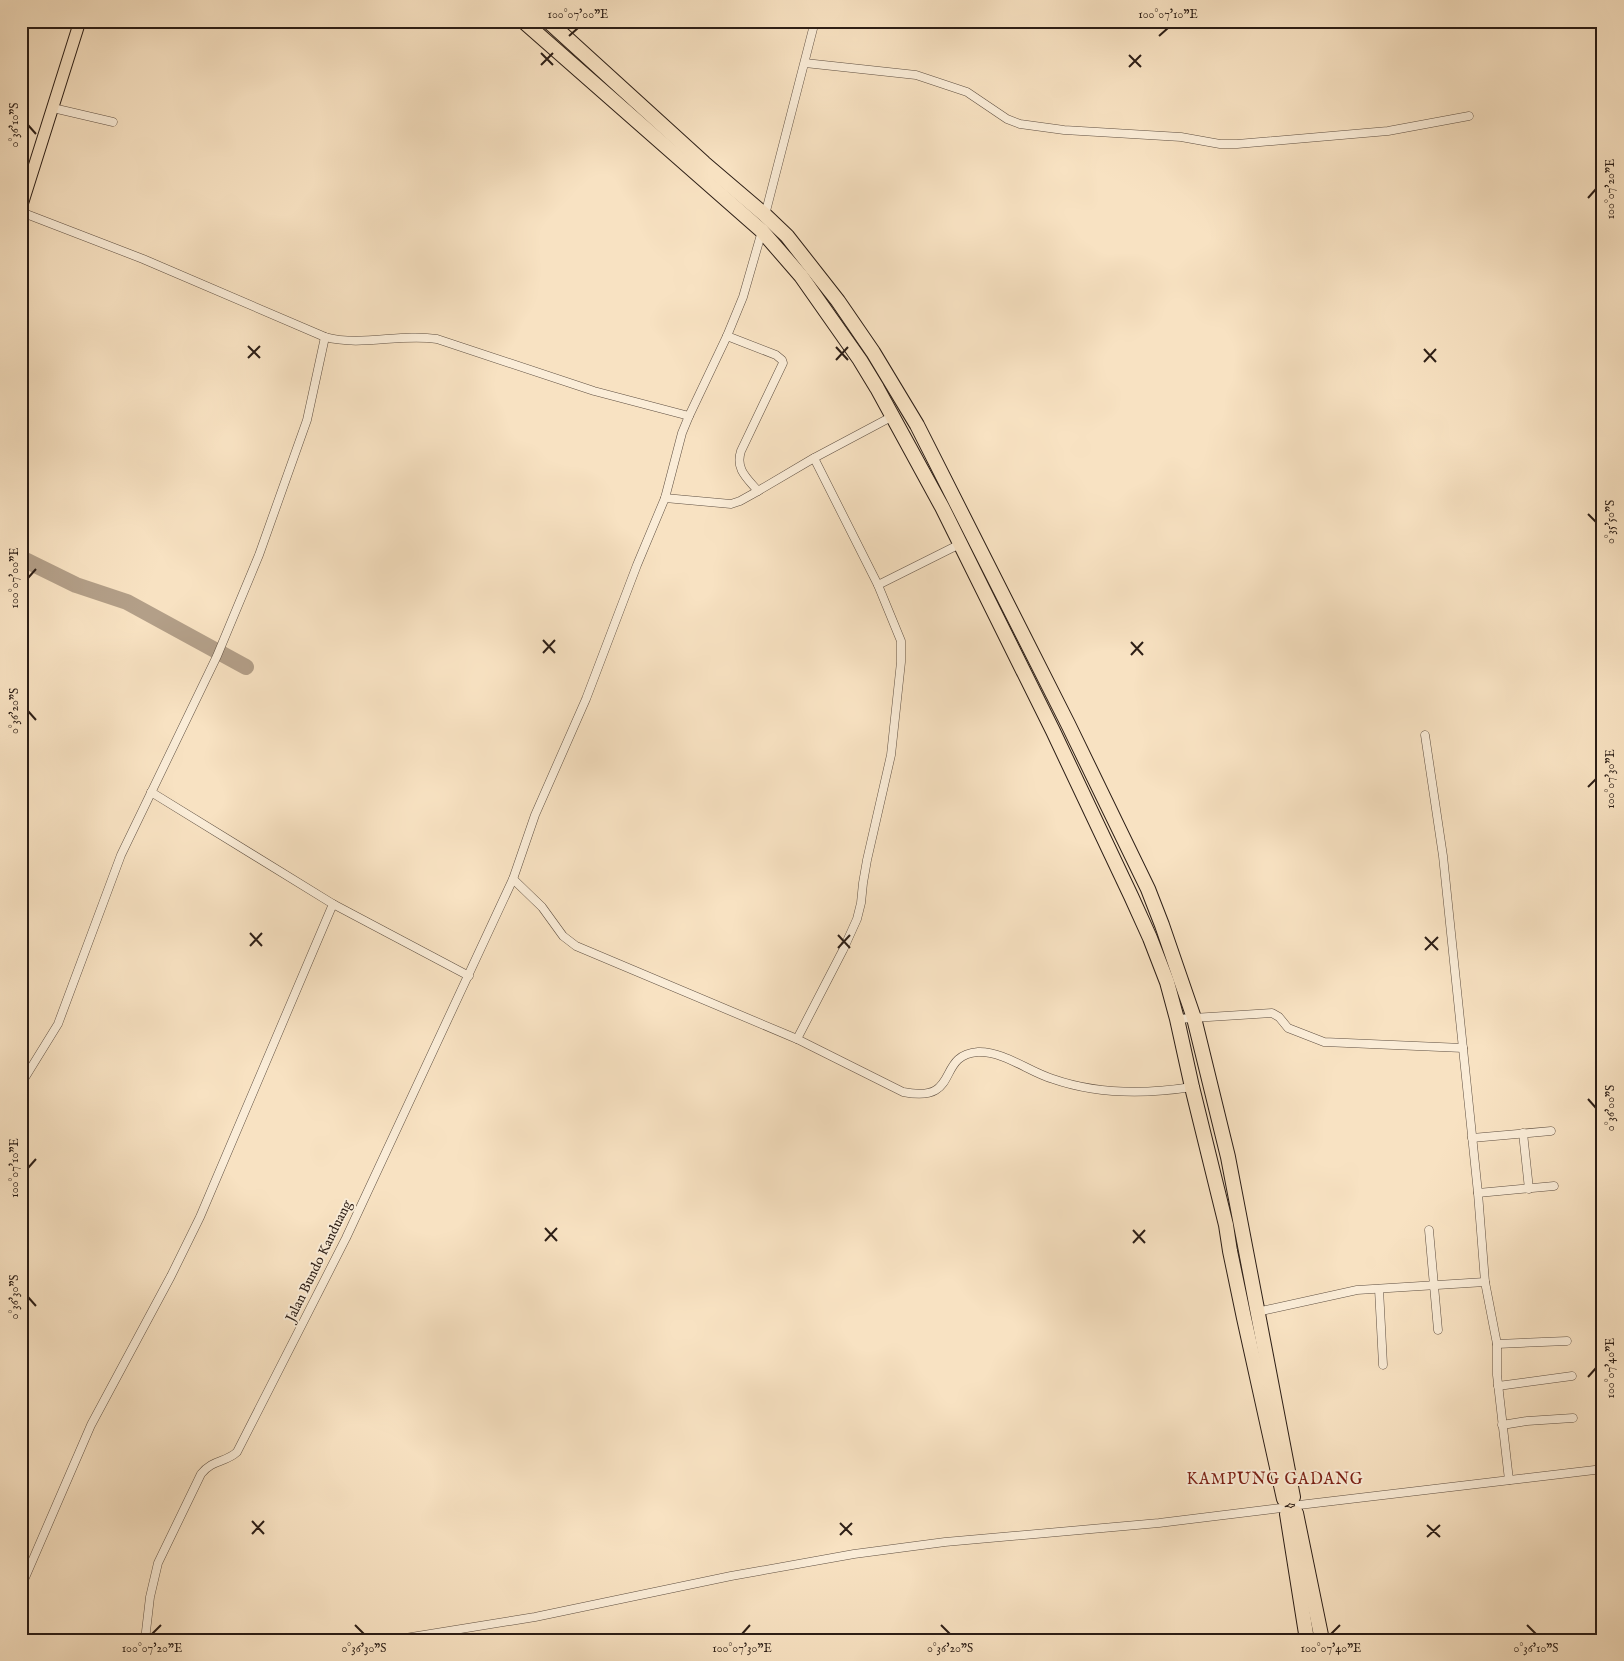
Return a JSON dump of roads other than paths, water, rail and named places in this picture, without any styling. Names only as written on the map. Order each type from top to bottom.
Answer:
[{"type":"highway","points":[[523,21],[762,230],[802,276],[860,360],[893,416],[942,507],[1052,731],[1150,938],[1167,982],[1178,1019],[1192,1087],[1226,1224],[1242,1308],[1322,1640]]},
{"type":"highway","points":[[548,21],[787,236],[813,268],[873,352],[917,425],[1068,724],[1148,889],[1194,1018],[1228,1157],[1290,1506],[1307,1640]]},
{"type":"highway","points":[[583,73],[593,62]]},
{"type":"highway","points":[[860,360],[873,352]]},
{"type":"highway","points":[[1052,731],[1068,724]]},
{"type":"main road","points":[[21,208],[80,21]]},
{"type":"street","points":[[765,215],[815,21]]},
{"type":"street","points":[[805,63],[916,74],[967,92],[1007,119],[1020,124],[1064,130],[1181,137],[1220,144],[1388,131],[1469,116]]},
{"type":"street","points":[[53,108],[113,122]]},
{"type":"street","points":[[21,212],[143,259],[325,337],[348,342],[412,338],[437,339],[594,391],[689,416]]},
{"type":"street","name":"Jalan Bundo Kanduang","points":[[145,1640],[150,1597],[158,1563],[201,1474],[210,1464],[232,1456],[237,1452],[346,1238],[513,879],[535,815],[586,700],[637,565],[665,498],[682,432],[743,297],[762,230]]},
{"type":"street","points":[[727,336],[776,355],[784,363],[738,460],[744,474],[758,491]]},
{"type":"street","points":[[21,1084],[28,1070],[50,1040],[58,1024],[121,855],[217,656],[262,548],[303,434],[325,337]]},
{"type":"street","points":[[665,498],[724,504],[740,501],[814,458],[893,416]]},
{"type":"street","points":[[797,1039],[828,981],[857,919],[867,860],[891,755],[902,648],[898,631],[878,585],[814,458]]},
{"type":"street","points":[[878,585],[960,544]]},
{"type":"street","points":[[1425,735],[1444,856],[1478,1193],[1485,1282],[1497,1344],[1498,1386],[1509,1480]]},
{"type":"street","points":[[151,792],[334,904],[468,976]]},
{"type":"street","points":[[513,879],[542,907],[563,936],[576,946],[797,1039],[903,1092],[918,1095],[937,1090],[942,1086],[959,1058],[976,1052],[1000,1056],[1052,1079],[1074,1084],[1128,1092],[1192,1087]]},
{"type":"street","points":[[21,1586],[91,1425],[171,1276],[200,1217],[334,904]]},
{"type":"street","points":[[1178,1019],[1272,1013],[1279,1017],[1288,1028],[1324,1042],[1463,1048]]},
{"type":"street","points":[[1472,1138],[1551,1131]]},
{"type":"street","points":[[1523,1133],[1529,1189]]},
{"type":"street","points":[[1478,1193],[1554,1186]]},
{"type":"street","points":[[1430,1230],[1438,1330]]},
{"type":"street","points":[[1257,1312],[1356,1290],[1485,1282]]},
{"type":"street","points":[[1379,1289],[1383,1366]]},
{"type":"street","points":[[1497,1344],[1567,1340]]},
{"type":"street","points":[[1498,1386],[1572,1376]]},
{"type":"street","points":[[1502,1425],[1527,1421],[1573,1418]]},
{"type":"street","points":[[393,1640],[535,1617],[863,1552],[975,1539],[1159,1523],[1603,1469]]},
{"type":"waterway","points":[[21,558],[76,585],[127,602],[246,667]]},
{"type":"district","name":"KAMPUNG GADANG","points":[[1275,1480]]}]
